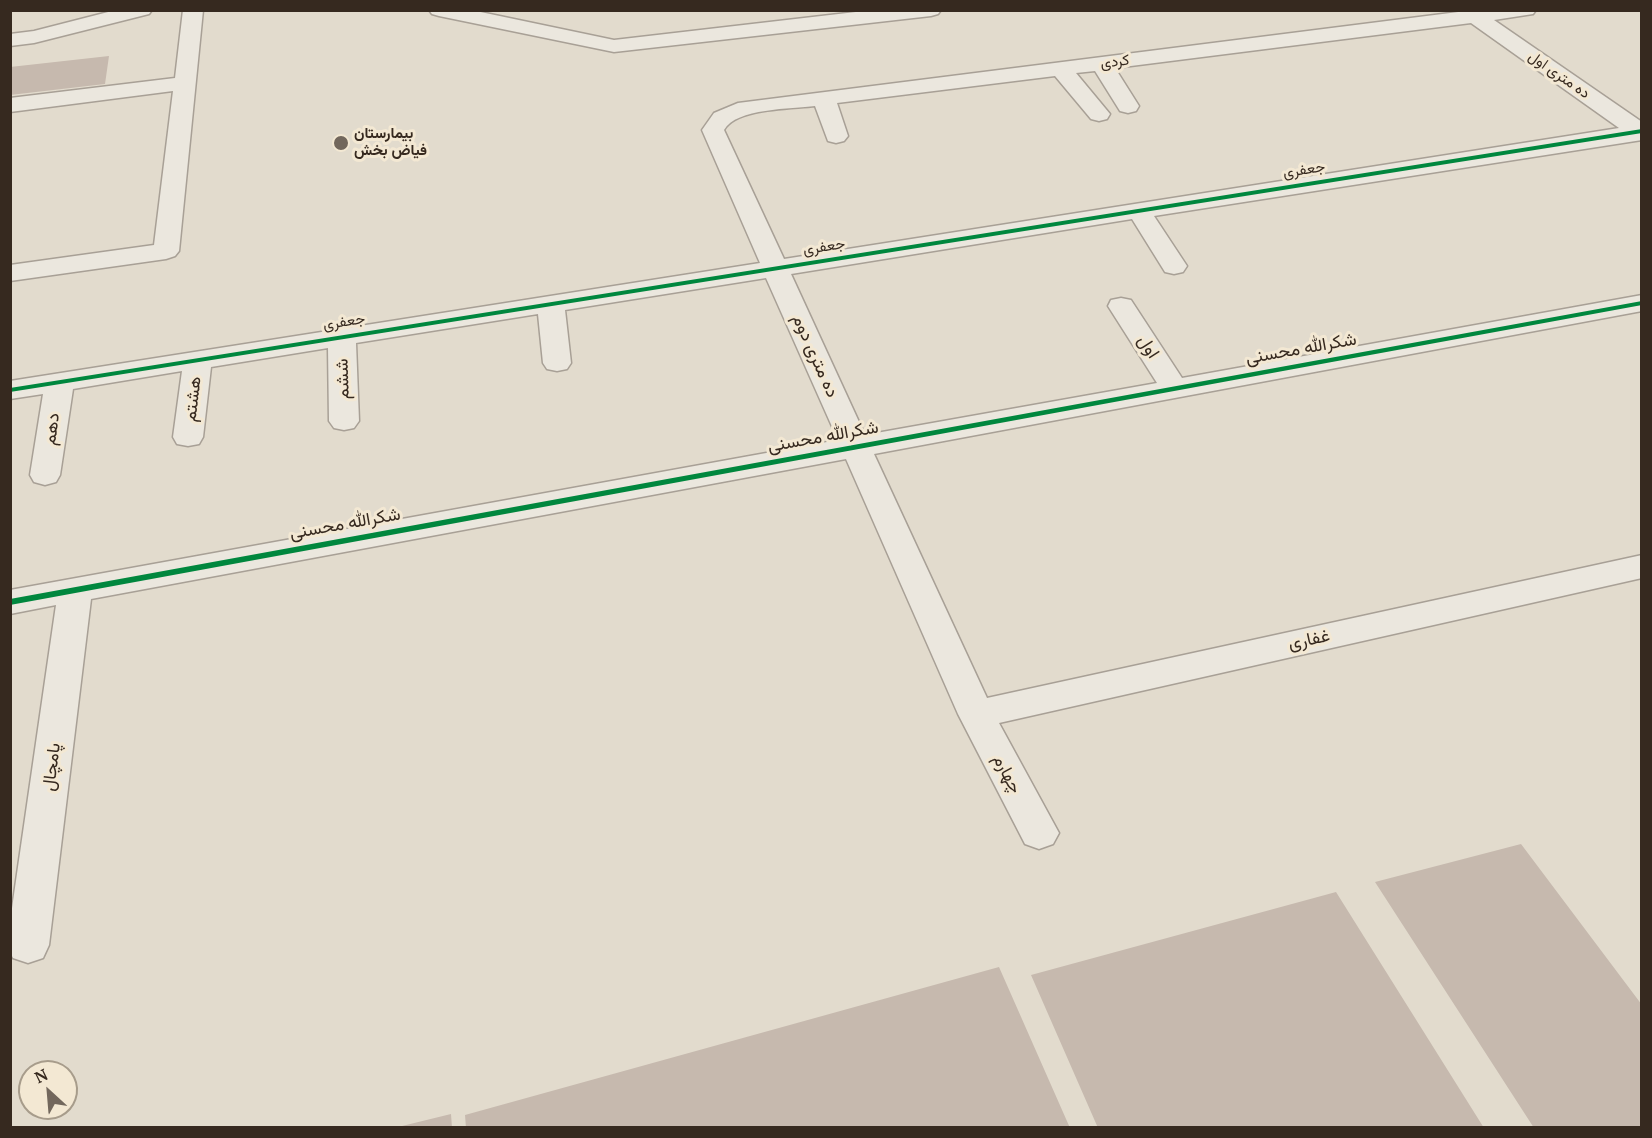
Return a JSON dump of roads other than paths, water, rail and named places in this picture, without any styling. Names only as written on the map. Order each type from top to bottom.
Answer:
[{"type":"street","points":[[10,40],[34,37],[142,10]]},
{"type":"street","points":[[10,273],[166,251],[193,10]]},
{"type":"street","points":[[439,10],[614,46],[931,10]]},
{"type":"street","name":"کردی","points":[[713,130],[718,119],[729,112],[746,108],[1526,10]]},
{"type":"street","name":"ده متری اول","points":[[1476,17],[1641,132]]},
{"type":"street","points":[[1101,63],[1128,106]]},
{"type":"street","points":[[1061,69],[1099,114]]},
{"type":"street","points":[[10,105],[184,83]]},
{"type":"street","points":[[824,98],[836,136]]},
{"type":"street","name":"ده متری دوم","points":[[713,130],[976,714]]},
{"type":"street","name":"جعفری","points":[[10,390],[1641,132]]},
{"type":"street","points":[[1139,211],[1174,266]]},
{"type":"street","name":"شکرالله محسنی","points":[[10,602],[1641,303]]},
{"type":"street","points":[[551,304],[557,363]]},
{"type":"street","name":"اول","points":[[1121,306],[1175,389]]},
{"type":"street","name":"ششم","points":[[342,338],[344,421]]},
{"type":"street","name":"هشتم","points":[[188,437],[198,361]]},
{"type":"street","name":"دهم","points":[[45,474],[59,383]]},
{"type":"street","name":"غفاری","points":[[976,714],[1641,566]]},
{"type":"street","name":"پامچال","points":[[28,945],[75,590]]},
{"type":"street","name":"چهارم","points":[[976,714],[1039,834]]},
{"type":"place","name":"بیمارستان فیاض بخش","points":[[341,143]]}]
